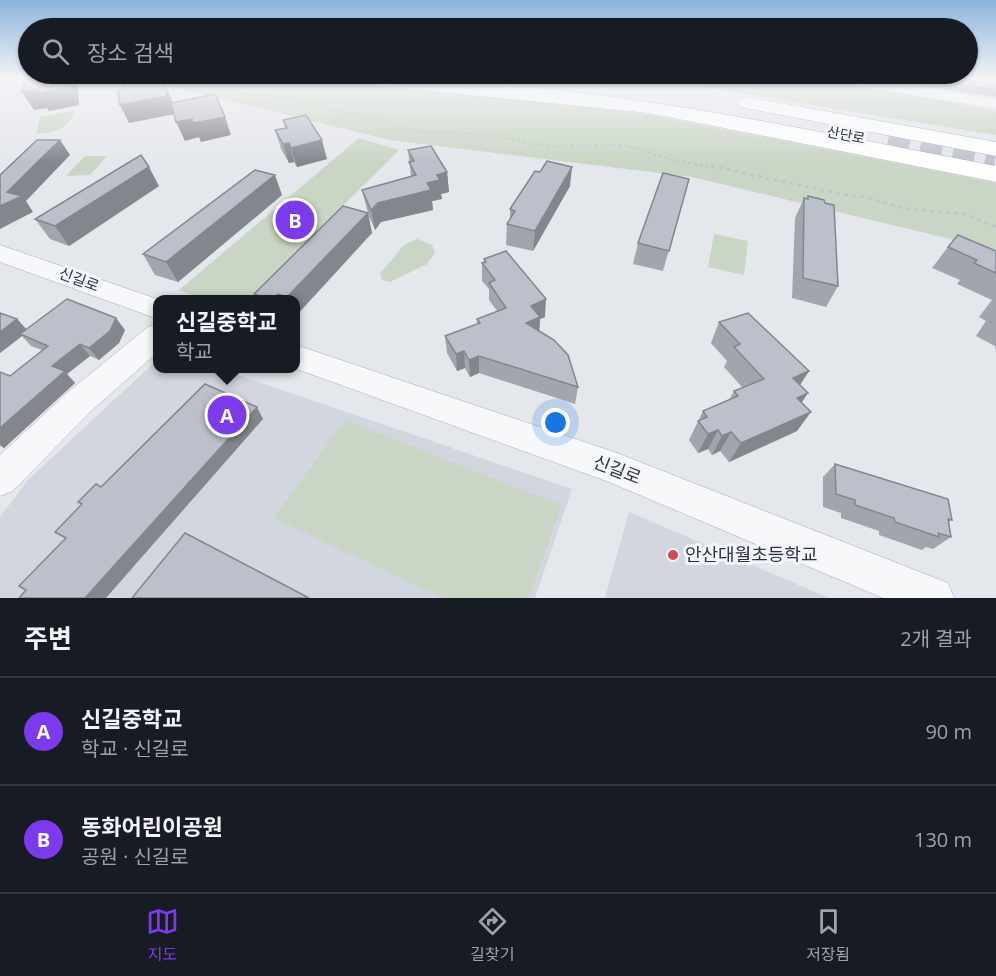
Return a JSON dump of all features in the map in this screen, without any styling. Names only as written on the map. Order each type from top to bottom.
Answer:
[{"type":"main road","points":[[647,107],[891,145],[947,157],[994,153]]},
{"type":"main road","name":"산단로","points":[[733,107],[891,145]]},
{"type":"main road","points":[[764,107],[994,153]]},
{"type":"main road","points":[[891,145],[996,174]]},
{"type":"street","name":"신길로","points":[[0,253],[153,307]]},
{"type":"street","points":[[0,479],[79,402],[153,339]]},
{"type":"street","name":"신길로","points":[[300,358],[617,469],[933,598]]},
{"type":"path","points":[[328,107],[422,132],[487,134],[546,146],[623,146],[673,160],[706,165],[840,195],[865,197],[908,209],[964,214],[996,227]]},
{"type":"shaded area","points":[[153,364],[153,373],[232,373],[572,489],[535,598],[0,598],[0,517],[28,480]]},
{"type":"shaded area","name":"안산대월초등학교","points":[[629,512],[829,598],[605,598]]},
{"type":"green space","points":[[253,107],[581,107],[646,114],[996,183],[996,250],[692,177],[390,140]]},
{"type":"green space","points":[[824,107],[974,107],[996,111],[996,135]]},
{"type":"green space","points":[[75,110],[65,126],[55,131],[36,134],[40,117]]},
{"type":"green space","points":[[359,138],[399,150],[253,295],[193,295],[179,290]]},
{"type":"green space","points":[[85,156],[107,156],[90,175],[66,176]]},
{"type":"green space","points":[[714,234],[748,241],[744,275],[708,267]]},
{"type":"green space","points":[[417,239],[432,245],[435,253],[427,264],[390,282],[382,280],[380,274],[404,245]]},
{"type":"green space","points":[[345,420],[561,505],[529,598],[443,598],[274,518]]},
{"type":"building","points":[[172,107],[221,107],[225,117],[193,123],[192,119],[176,122]]},
{"type":"building","points":[[306,115],[322,140],[291,148],[289,143],[283,144],[275,130],[287,128],[283,120]]},
{"type":"building","points":[[37,140],[60,140],[7,192],[22,196],[0,206],[0,175]]},
{"type":"building","points":[[431,146],[447,172],[437,175],[440,180],[427,183],[431,190],[378,203],[371,210],[362,190],[416,175],[409,162],[414,161],[408,150]]},
{"type":"building","points":[[141,155],[149,167],[55,226],[35,219]]},
{"type":"building","points":[[547,161],[572,167],[535,231],[507,224],[515,211],[510,209],[535,171],[540,172]]},
{"type":"building","points":[[255,170],[275,175],[166,262],[143,254]]},
{"type":"building","points":[[663,173],[689,179],[669,251],[638,243]]},
{"type":"building","points":[[808,196],[834,205],[838,286],[803,278],[804,198],[808,199]]},
{"type":"building","points":[[343,206],[368,213],[289,295],[254,294]]},
{"type":"building","points":[[958,235],[996,251],[996,273],[974,263],[977,260],[948,247]]},
{"type":"building","points":[[506,251],[546,299],[531,306],[540,317],[526,323],[554,340],[568,355],[578,387],[479,356],[469,360],[464,351],[456,354],[445,336],[480,323],[477,319],[506,308],[489,283],[495,280],[482,263],[486,262],[484,259]]},
{"type":"building","points":[[67,299],[116,318],[110,331],[89,348],[80,344],[52,366],[65,371],[0,428],[0,372],[10,376],[48,346],[20,334]]},
{"type":"building","points":[[0,313],[17,319],[0,332]]},
{"type":"building","points":[[748,313],[809,371],[793,378],[808,393],[797,398],[811,412],[741,443],[731,432],[722,436],[718,430],[708,434],[698,421],[707,417],[703,411],[738,396],[734,391],[764,379],[734,347],[740,344],[719,322]]},
{"type":"building","points":[[205,384],[257,407],[85,598],[19,598],[26,590],[19,586],[66,538],[55,532],[82,504],[78,502],[96,484],[101,487]]},
{"type":"building","points":[[835,464],[948,499],[952,520],[948,519],[951,537],[938,533],[939,537],[895,522],[894,518],[855,505],[855,500],[836,494]]},
{"type":"building","points":[[185,533],[309,598],[132,598]]},
{"type":"tunnel","points":[[889,135],[996,155]]},
{"type":"place","name":"동화어린이공원","points":[[295,220]]},
{"type":"place","name":"신길중학교","points":[[227,415]]},
{"type":"place","name":"안산대월초등학교","points":[[673,555]]}]
